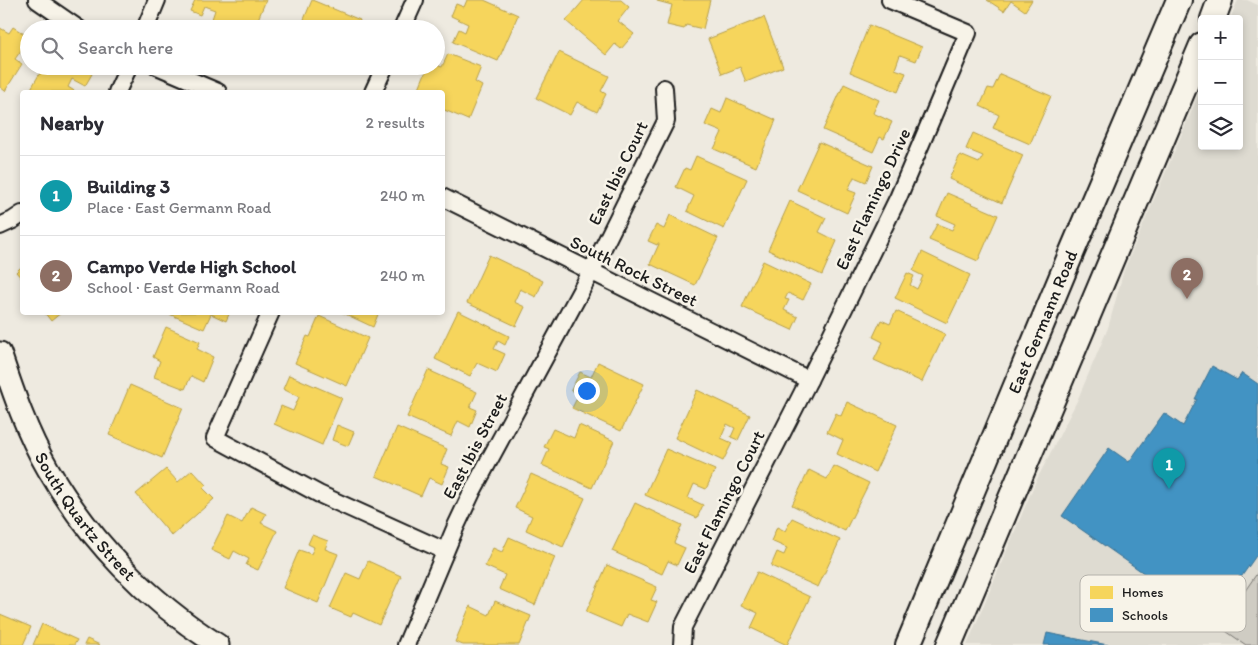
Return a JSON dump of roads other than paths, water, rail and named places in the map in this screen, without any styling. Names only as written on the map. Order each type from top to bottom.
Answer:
[{"type":"main road","name":"East Germann Road","points":[[908,645],[1179,0]]},
{"type":"main road","points":[[1214,15],[1220,0]]},
{"type":"main road","points":[[949,645],[1198,54]]},
{"type":"street","points":[[37,0],[66,20]]},
{"type":"street","points":[[149,20],[157,0]]},
{"type":"street","points":[[406,20],[415,0]]},
{"type":"street","name":"East Flamingo Drive","points":[[809,380],[898,198],[968,33],[890,0]]},
{"type":"street","points":[[118,90],[125,75]]},
{"type":"street","points":[[178,75],[213,90]]},
{"type":"street","points":[[374,90],[381,75]]},
{"type":"street","name":"East Ibis Court","points":[[591,272],[666,121],[664,88]]},
{"type":"street","name":"South Rock Street","points":[[445,199],[809,380]]},
{"type":"street","points":[[0,226],[20,216]]},
{"type":"street","name":"East Ibis Street","points":[[406,645],[472,492],[591,272]]},
{"type":"street","points":[[270,315],[215,438],[319,494],[445,551]]},
{"type":"street","name":"South Quartz Street","points":[[0,353],[19,407],[31,434],[47,467],[76,512],[123,568],[171,611],[218,645]]},
{"type":"street","name":"East Flamingo Court","points":[[682,645],[683,627],[809,380]]},
{"type":"place","name":"Campo Verde High School","points":[[1187,299]]},
{"type":"place","name":"Building 3","points":[[1169,489]]}]
